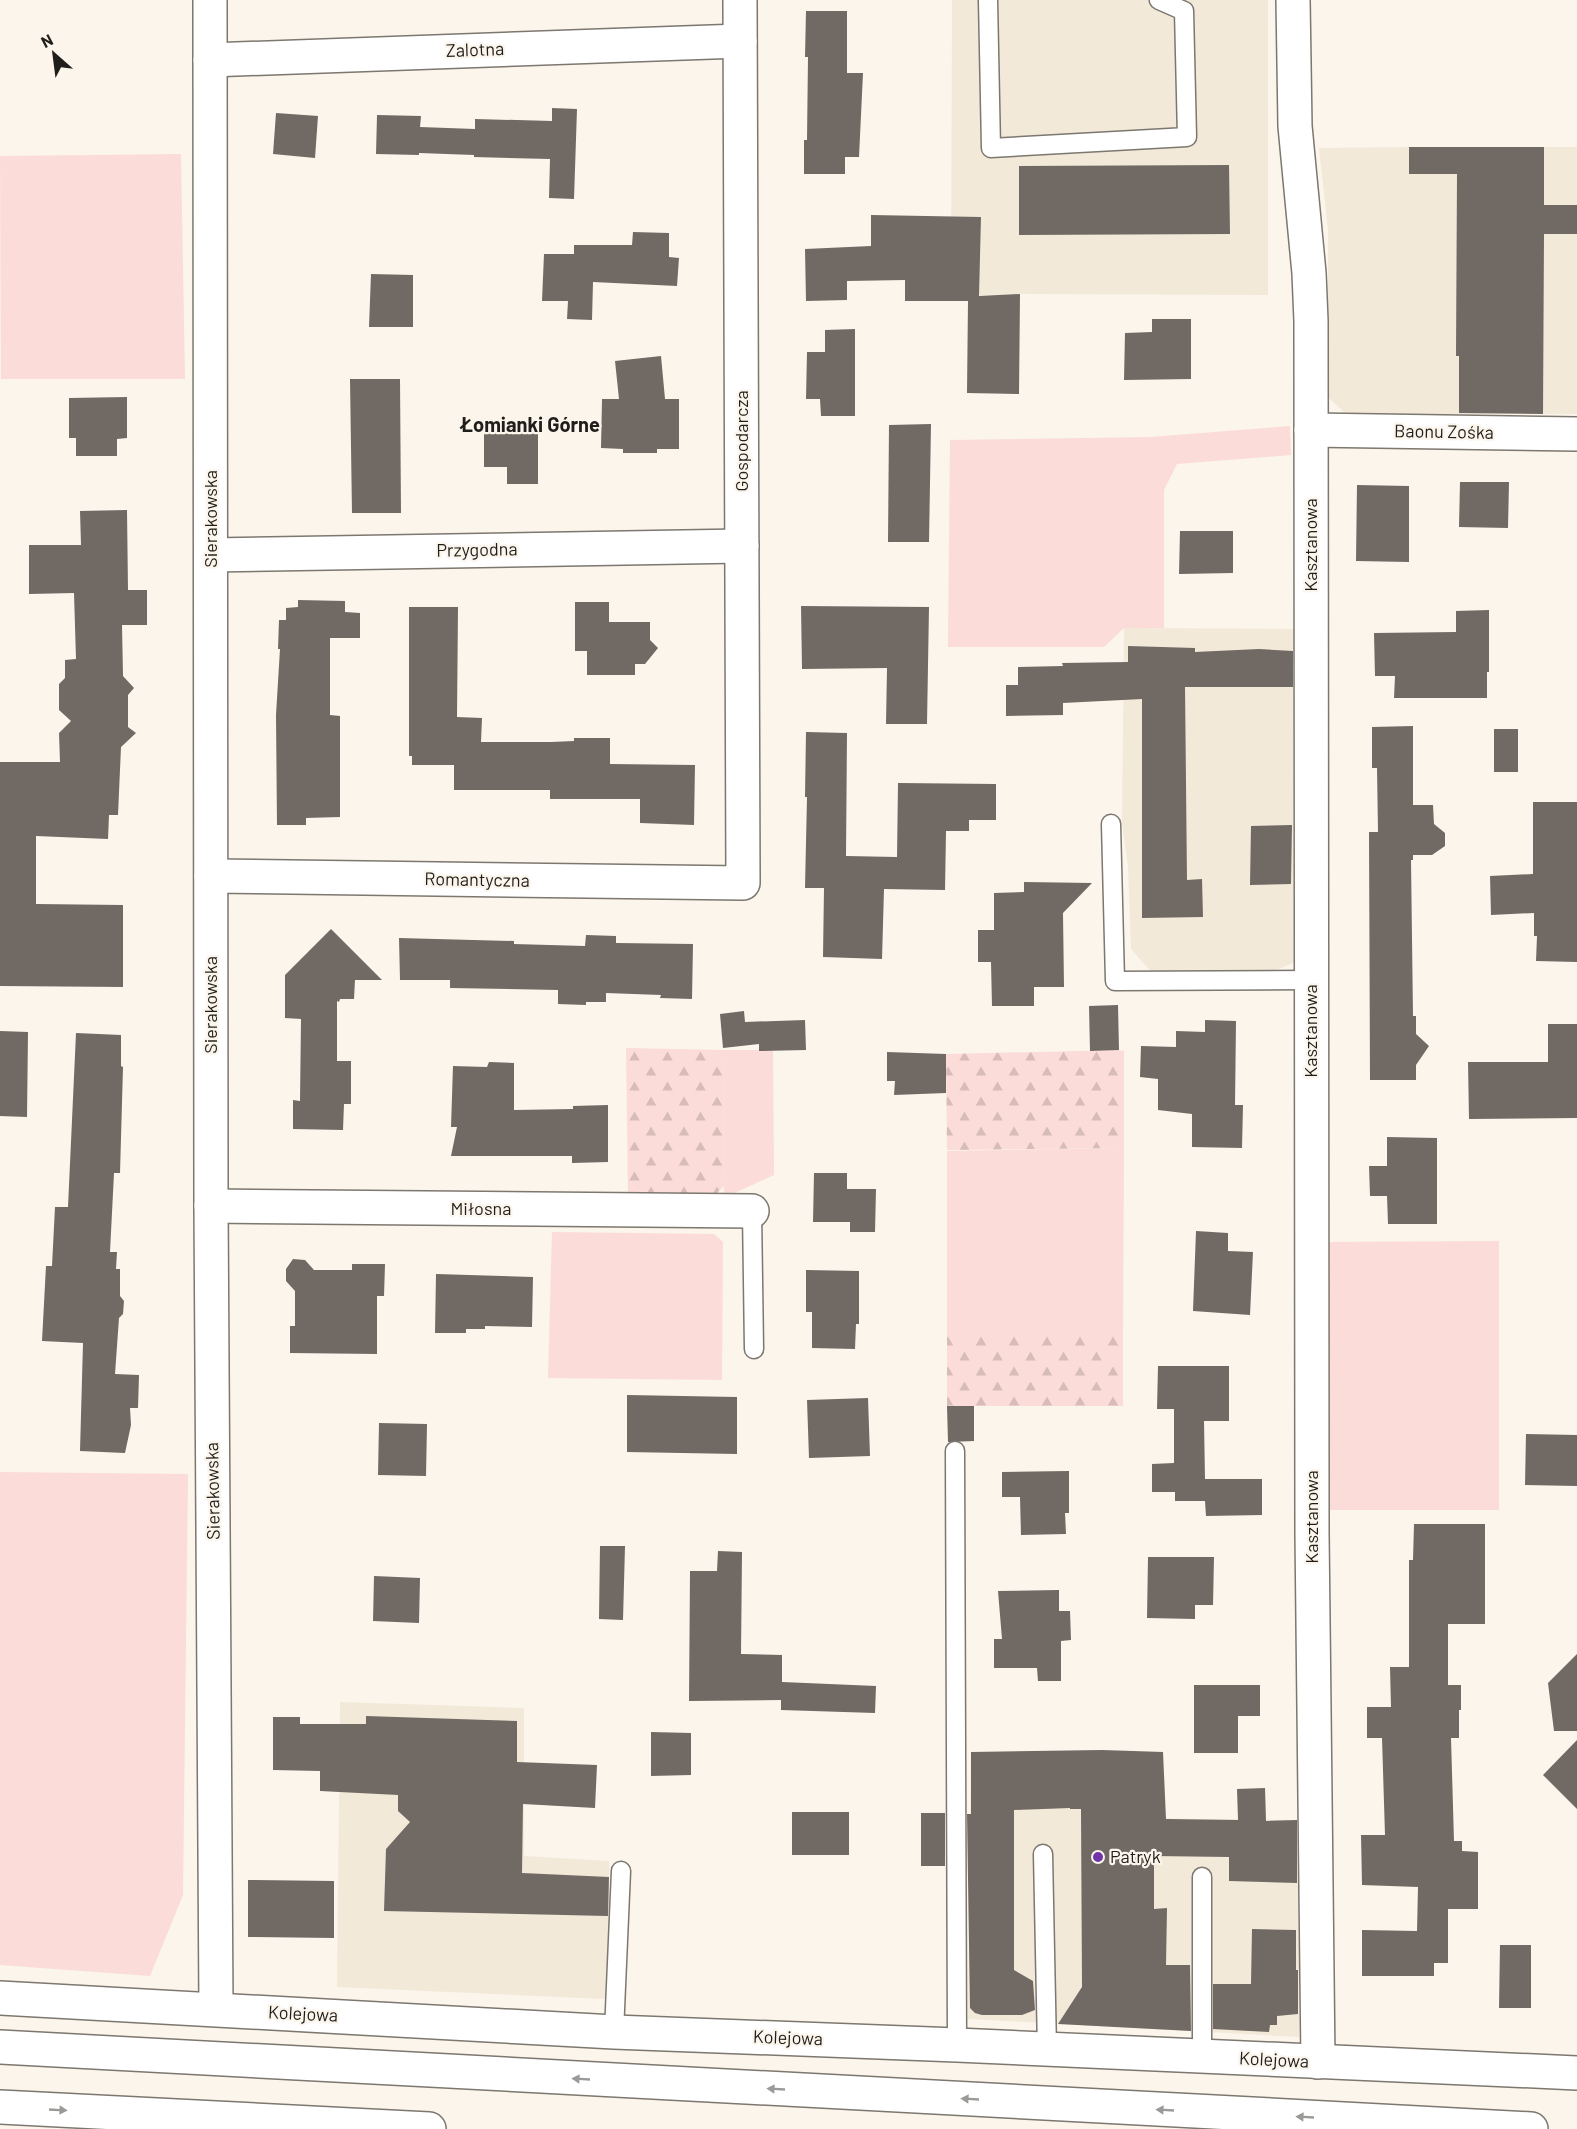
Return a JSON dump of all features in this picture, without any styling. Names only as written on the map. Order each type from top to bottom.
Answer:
[{"type":"main road","name":"Sierakowska","points":[[210,0],[211,1206],[216,2009]]},
{"type":"main road","name":"Gospodarcza","points":[[740,0],[743,883]]},
{"type":"main road","name":"Kasztanowa","points":[[1293,0],[1294,126],[1310,273],[1312,1533],[1318,2062]]},
{"type":"main road","name":"Zalotna","points":[[210,60],[740,41]]},
{"type":"main road","name":"Baonu Zośka","points":[[1311,430],[1577,434]]},
{"type":"main road","name":"Przygodna","points":[[212,555],[742,546]]},
{"type":"main road","name":"Romantyczna","points":[[211,876],[743,883]]},
{"type":"main road","name":"Miłosna","points":[[211,1206],[752,1211]]},
{"type":"main road","name":"Kolejowa","points":[[0,1998],[614,2032],[1577,2073]]},
{"type":"main road","points":[[0,2047],[1531,2129]]},
{"type":"main road","points":[[0,2107],[429,2129]]},
{"type":"lane","points":[[988,0],[991,148],[1187,136],[1184,11],[1159,0]]},
{"type":"lane","points":[[1111,824],[1115,981],[1311,980]]},
{"type":"lane","points":[[752,1211],[754,1349]]},
{"type":"lane","points":[[956,1451],[957,2045]]},
{"type":"lane","points":[[1043,1854],[1047,2049]]},
{"type":"lane","points":[[614,2032],[621,1871]]},
{"type":"lane","points":[[1202,1877],[1202,2057]]},
{"type":"shaded area","points":[[952,0],[1268,0],[1268,295],[951,295]]},
{"type":"shaded area","points":[[1577,147],[1577,414],[1346,414],[1328,397],[1328,230],[1319,148]]},
{"type":"shaded area","points":[[1124,628],[1296,629],[1301,960],[1268,973],[1152,973],[1131,949],[1128,866],[1122,824]]},
{"type":"shaded area","points":[[340,1702],[524,1708],[524,1856],[609,1861],[610,1992],[605,1999],[337,1987]]},
{"type":"shaded area","points":[[971,1752],[1124,1818],[1299,1820],[1299,2037],[968,2019]]},
{"type":"green space","points":[[181,154],[185,379],[1,379],[0,156]]},
{"type":"green space","points":[[1290,426],[1291,455],[1177,464],[1164,490],[1164,628],[1124,628],[1104,647],[948,647],[950,440],[1150,437]]},
{"type":"green space","points":[[626,1048],[723,1050],[724,1186],[714,1196],[628,1195]]},
{"type":"green space","points":[[723,1050],[773,1050],[774,1175],[724,1198]]},
{"type":"green space","points":[[1124,1051],[1124,1148],[947,1150],[946,1054]]},
{"type":"green space","points":[[1124,1148],[1123,1336],[947,1336],[947,1151]]},
{"type":"green space","points":[[552,1232],[714,1234],[723,1242],[722,1380],[548,1378]]},
{"type":"green space","points":[[1499,1241],[1499,1510],[1326,1510],[1327,1242]]},
{"type":"green space","points":[[947,1336],[1123,1336],[1123,1406],[947,1406]]},
{"type":"green space","points":[[0,1472],[188,1474],[183,1895],[150,1976],[0,1965]]},
{"type":"building","points":[[806,11],[847,11],[847,73],[863,73],[859,157],[845,157],[845,174],[804,174],[804,140],[807,140]]},
{"type":"building","points":[[552,108],[577,109],[574,199],[549,198],[550,159],[419,153],[419,155],[376,154],[377,115],[421,116],[420,127],[475,129],[475,119],[552,121]]},
{"type":"building","points":[[276,113],[318,116],[315,158],[273,154]]},
{"type":"building","points":[[1409,147],[1544,147],[1544,205],[1577,205],[1577,234],[1544,234],[1543,414],[1459,413],[1459,356],[1456,356],[1457,174],[1409,174]]},
{"type":"building","points":[[1229,165],[1230,234],[1019,235],[1019,166]]},
{"type":"building","points":[[871,215],[981,217],[979,296],[1020,294],[1019,394],[967,393],[968,301],[905,301],[905,280],[847,281],[847,300],[806,301],[805,249],[871,246]]},
{"type":"building","points":[[633,232],[669,233],[669,257],[679,258],[677,286],[593,282],[592,320],[567,319],[568,301],[542,301],[544,254],[574,254],[574,245],[632,245]]},
{"type":"building","points":[[371,274],[413,275],[413,327],[369,327]]},
{"type":"building","points":[[1152,319],[1191,319],[1191,379],[1124,380],[1125,333],[1152,332]]},
{"type":"building","points":[[855,329],[855,416],[821,416],[820,399],[806,399],[807,352],[825,352],[825,330]]},
{"type":"building","points":[[661,356],[665,399],[679,399],[679,449],[657,449],[657,453],[623,453],[623,449],[601,448],[602,399],[619,399],[615,361]]},
{"type":"building","points":[[350,379],[400,379],[401,513],[352,513]]},
{"type":"building","points":[[127,397],[127,438],[117,439],[117,456],[76,456],[76,438],[69,438],[69,398]]},
{"type":"building","points":[[931,424],[929,542],[888,542],[889,425]]},
{"type":"building","points":[[538,427],[538,484],[507,484],[507,467],[484,467],[484,428]]},
{"type":"building","points":[[1460,482],[1509,482],[1508,528],[1459,527]]},
{"type":"building","points":[[1357,485],[1409,486],[1409,562],[1356,561]]},
{"type":"building","points":[[127,510],[128,590],[147,590],[147,625],[122,625],[123,676],[134,688],[128,695],[128,727],[136,733],[121,747],[118,815],[109,815],[108,839],[36,836],[36,904],[123,905],[123,987],[0,986],[0,762],[60,762],[59,733],[71,721],[59,710],[59,684],[65,678],[65,660],[76,659],[74,593],[29,594],[29,545],[81,545],[80,511]]},
{"type":"building","points":[[1180,531],[1233,531],[1233,573],[1179,574]]},
{"type":"building","points":[[298,600],[345,601],[345,612],[360,613],[360,638],[330,638],[330,715],[340,716],[340,817],[306,818],[306,825],[277,825],[276,715],[280,649],[278,649],[279,620],[286,620],[286,608],[298,607]]},
{"type":"building","points":[[575,602],[609,602],[609,622],[650,622],[650,640],[658,648],[645,664],[635,664],[635,675],[587,675],[587,651],[575,651]]},
{"type":"building","points":[[801,606],[929,607],[927,724],[886,724],[887,668],[802,669]]},
{"type":"building","points":[[409,607],[458,607],[457,717],[482,718],[481,742],[551,742],[574,741],[574,738],[610,738],[610,764],[695,765],[694,825],[640,823],[640,799],[550,799],[550,790],[454,790],[454,765],[412,765],[412,756],[409,756]]},
{"type":"building","points":[[1489,610],[1487,698],[1394,698],[1395,676],[1375,676],[1374,633],[1456,632],[1456,611]]},
{"type":"building","points":[[1128,646],[1195,648],[1195,652],[1259,649],[1293,651],[1293,687],[1185,687],[1187,880],[1202,879],[1203,917],[1142,918],[1142,699],[1063,703],[1063,715],[1006,716],[1006,685],[1018,685],[1018,667],[1063,666],[1062,663],[1128,662]]},
{"type":"building","points":[[1413,726],[1413,805],[1433,805],[1434,824],[1445,833],[1445,846],[1432,855],[1413,855],[1413,860],[1411,860],[1413,1016],[1416,1016],[1416,1034],[1429,1046],[1416,1065],[1416,1080],[1370,1080],[1369,832],[1378,832],[1377,768],[1372,768],[1372,727]]},
{"type":"building","points":[[1494,729],[1518,729],[1518,772],[1494,772]]},
{"type":"building","points":[[806,732],[847,733],[846,856],[897,857],[898,783],[996,784],[996,820],[969,820],[969,831],[946,831],[945,890],[884,889],[882,959],[823,957],[824,888],[805,888]]},
{"type":"building","points":[[1533,802],[1577,802],[1577,962],[1536,961],[1537,936],[1534,936],[1534,913],[1491,915],[1490,876],[1533,874]]},
{"type":"building","points":[[1292,825],[1291,884],[1250,885],[1251,826]]},
{"type":"building","points":[[1024,882],[1092,883],[1063,913],[1064,987],[1034,987],[1034,1006],[992,1006],[991,962],[978,962],[978,930],[994,930],[994,893],[1024,892]]},
{"type":"building","points":[[331,929],[382,980],[355,980],[354,999],[337,1001],[337,1061],[351,1061],[351,1104],[344,1104],[343,1130],[293,1129],[293,1100],[300,1101],[301,1019],[285,1018],[285,975]]},
{"type":"building","points":[[586,935],[616,936],[616,943],[693,944],[692,999],[660,998],[661,995],[606,993],[606,1002],[586,1002],[586,1005],[558,1004],[558,990],[450,988],[450,980],[400,980],[399,938],[514,941],[514,944],[585,946]]},
{"type":"building","points":[[1118,1005],[1119,1050],[1090,1051],[1089,1006]]},
{"type":"building","points":[[744,1011],[745,1022],[805,1020],[806,1050],[759,1051],[759,1044],[723,1048],[720,1014]]},
{"type":"building","points":[[1205,1020],[1236,1021],[1235,1105],[1243,1105],[1242,1148],[1192,1147],[1192,1114],[1158,1110],[1158,1079],[1140,1077],[1141,1046],[1176,1047],[1176,1031],[1205,1032]]},
{"type":"building","points":[[1548,1024],[1577,1024],[1577,1118],[1469,1119],[1468,1062],[1548,1062]]},
{"type":"building","points":[[0,1031],[28,1032],[27,1117],[0,1116]]},
{"type":"building","points":[[76,1033],[121,1035],[121,1066],[123,1067],[120,1173],[114,1173],[110,1252],[117,1252],[116,1269],[120,1269],[120,1296],[124,1301],[123,1314],[119,1318],[115,1374],[139,1375],[138,1408],[130,1408],[131,1425],[125,1453],[80,1451],[83,1343],[42,1341],[46,1266],[52,1266],[55,1207],[68,1207]]},
{"type":"building","points":[[887,1052],[946,1054],[946,1093],[894,1095],[895,1081],[887,1081]]},
{"type":"building","points":[[489,1062],[514,1063],[514,1110],[573,1109],[573,1106],[608,1105],[608,1162],[572,1163],[572,1156],[451,1156],[457,1127],[451,1127],[453,1066],[487,1067]]},
{"type":"building","points":[[1387,1137],[1437,1138],[1437,1224],[1388,1224],[1387,1196],[1370,1196],[1369,1166],[1387,1166]]},
{"type":"building","points":[[814,1173],[847,1173],[847,1189],[876,1189],[875,1232],[850,1232],[850,1222],[813,1222]]},
{"type":"building","points":[[1196,1231],[1228,1233],[1228,1251],[1253,1252],[1250,1315],[1193,1311]]},
{"type":"building","points":[[293,1259],[305,1260],[314,1270],[352,1270],[352,1264],[385,1264],[384,1296],[377,1296],[377,1354],[290,1353],[290,1326],[295,1326],[295,1291],[286,1281],[286,1269]]},
{"type":"building","points":[[806,1270],[859,1271],[859,1324],[856,1324],[855,1349],[812,1348],[812,1312],[806,1312]]},
{"type":"building","points":[[436,1274],[533,1277],[532,1327],[485,1326],[485,1329],[466,1329],[466,1333],[435,1333]]},
{"type":"building","points":[[1158,1366],[1229,1366],[1229,1421],[1204,1421],[1205,1479],[1262,1479],[1262,1515],[1206,1516],[1205,1501],[1175,1501],[1175,1492],[1152,1492],[1152,1464],[1174,1463],[1174,1409],[1157,1409]]},
{"type":"building","points":[[627,1395],[737,1397],[737,1454],[627,1452]]},
{"type":"building","points":[[868,1398],[870,1456],[809,1458],[807,1400]]},
{"type":"building","points":[[947,1406],[974,1406],[974,1441],[948,1442]]},
{"type":"building","points":[[379,1423],[427,1424],[426,1476],[378,1475]]},
{"type":"building","points":[[1526,1434],[1577,1435],[1577,1486],[1525,1485]]},
{"type":"building","points":[[1069,1471],[1069,1513],[1065,1513],[1066,1534],[1021,1535],[1020,1497],[1002,1497],[1002,1472]]},
{"type":"building","points":[[1414,1524],[1485,1524],[1485,1624],[1448,1624],[1448,1685],[1461,1685],[1459,1738],[1451,1738],[1454,1841],[1462,1841],[1462,1851],[1478,1852],[1478,1909],[1448,1909],[1448,1963],[1434,1963],[1434,1976],[1362,1976],[1362,1930],[1417,1931],[1418,1887],[1362,1885],[1361,1835],[1385,1835],[1382,1738],[1367,1738],[1367,1707],[1391,1707],[1390,1667],[1409,1667],[1409,1560],[1413,1560]]},
{"type":"building","points":[[600,1546],[625,1546],[623,1620],[599,1619]]},
{"type":"building","points":[[718,1551],[742,1552],[741,1654],[782,1655],[782,1682],[876,1686],[875,1713],[781,1710],[781,1700],[689,1701],[690,1571],[717,1571]]},
{"type":"building","points":[[1148,1557],[1214,1557],[1213,1605],[1195,1605],[1195,1619],[1147,1618]]},
{"type":"building","points":[[374,1576],[420,1578],[419,1623],[373,1621]]},
{"type":"building","points":[[1059,1590],[1059,1611],[1070,1611],[1071,1640],[1061,1641],[1061,1681],[1038,1681],[1037,1668],[994,1668],[994,1639],[1002,1639],[998,1591]]},
{"type":"building","points":[[1577,1654],[1577,1731],[1554,1731],[1548,1683]]},
{"type":"building","points":[[1194,1685],[1260,1685],[1260,1716],[1238,1716],[1238,1753],[1194,1753]]},
{"type":"building","points":[[366,1716],[517,1721],[517,1762],[597,1765],[595,1808],[523,1804],[522,1873],[609,1877],[608,1916],[384,1911],[386,1849],[410,1822],[398,1811],[398,1795],[320,1791],[320,1771],[273,1770],[273,1717],[300,1717],[300,1724],[366,1724]]},
{"type":"building","points":[[651,1732],[691,1733],[691,1775],[651,1776]]},
{"type":"building","points":[[1577,1740],[1577,1809],[1543,1775]]},
{"type":"building","points":[[1102,1750],[1163,1752],[1166,1819],[1238,1820],[1237,1789],[1265,1788],[1266,1821],[1297,1820],[1297,1883],[1229,1881],[1229,1857],[1154,1856],[1154,1909],[1167,1908],[1166,1965],[1190,1965],[1191,2031],[1058,2024],[1082,1987],[1081,1809],[1014,1810],[1014,1970],[1033,1981],[1035,2010],[1022,2015],[982,2015],[970,2008],[967,1814],[971,1814],[971,1752]]},
{"type":"building","points":[[792,1812],[849,1812],[849,1855],[792,1855]]},
{"type":"building","points":[[921,1813],[945,1813],[945,1866],[921,1866]]},
{"type":"building","points":[[248,1880],[334,1881],[334,1938],[248,1937]]},
{"type":"building","points":[[1252,1929],[1296,1930],[1298,2014],[1277,2016],[1277,2025],[1270,2025],[1269,2032],[1213,2029],[1213,1984],[1251,1984]]},
{"type":"building","points":[[1500,1945],[1531,1945],[1531,2008],[1499,2008]]},
{"type":"place","name":"Patryk","points":[[1098,1857]]},
{"type":"district","name":"Łomianki Górne","points":[[530,425]]}]
